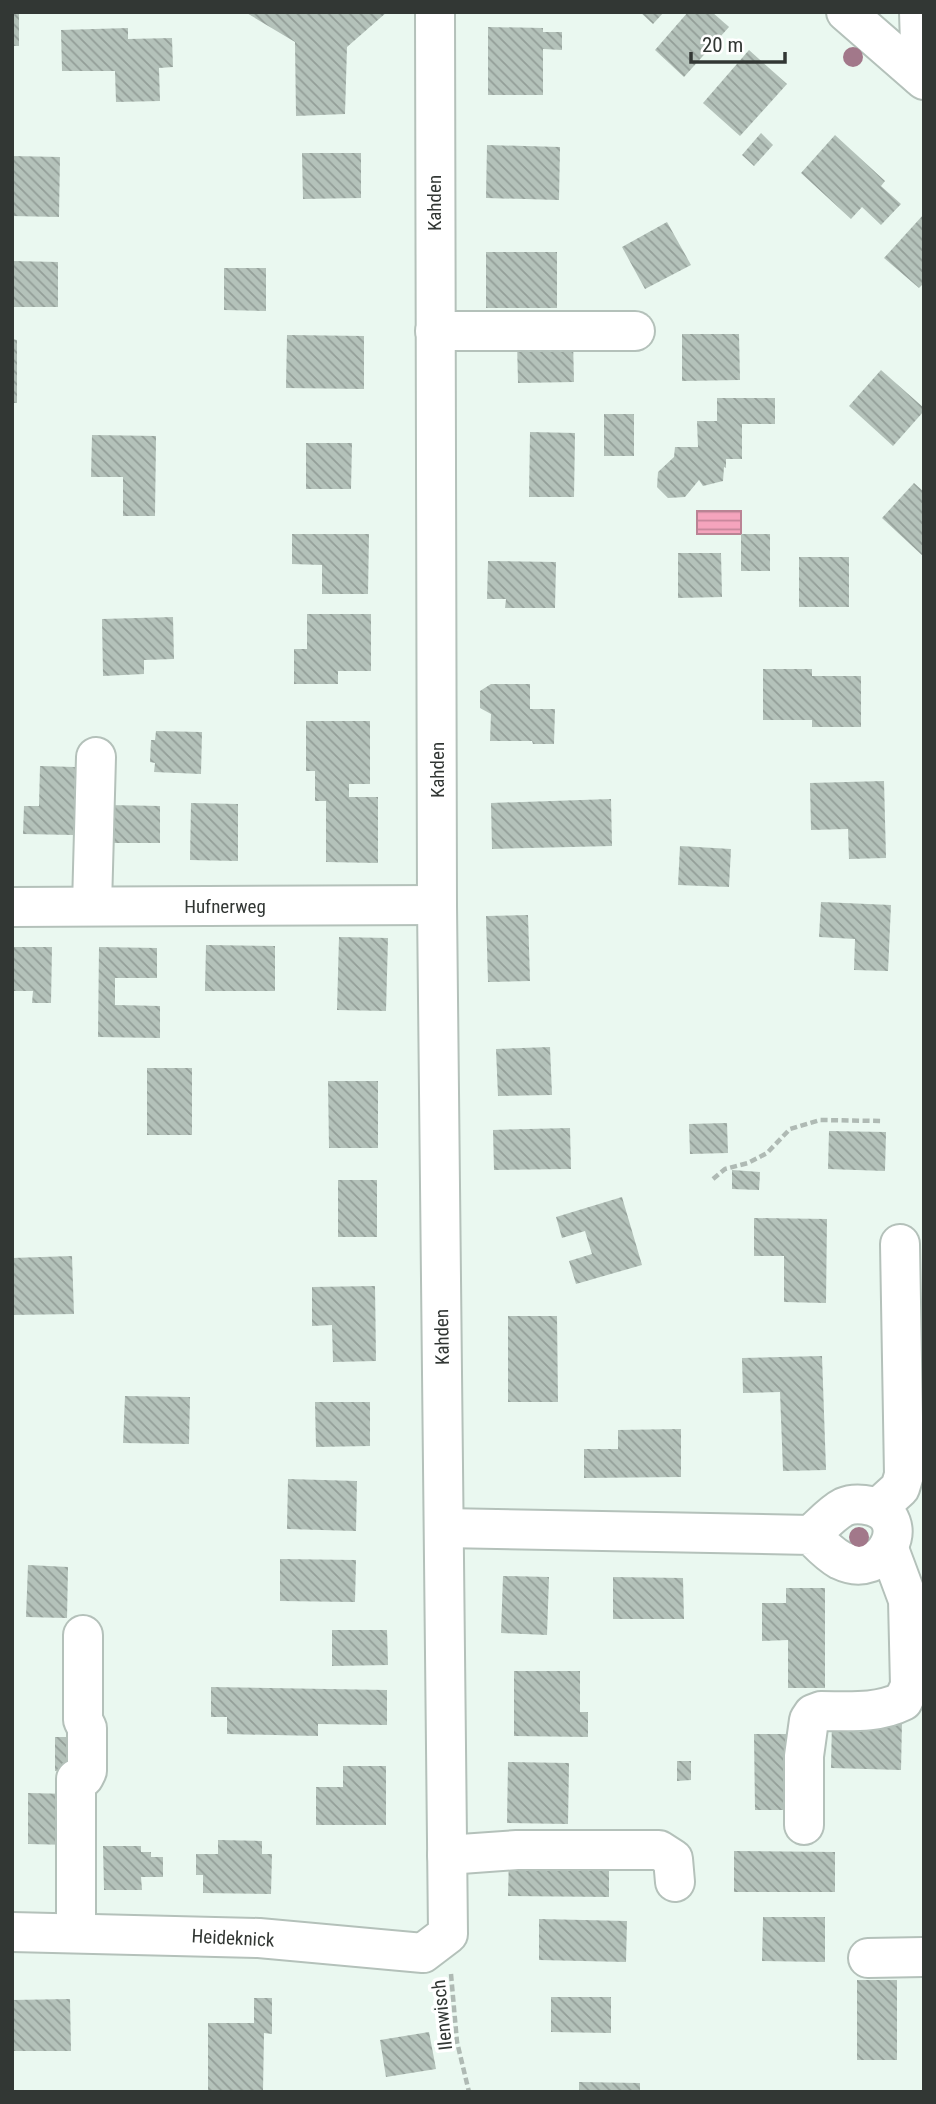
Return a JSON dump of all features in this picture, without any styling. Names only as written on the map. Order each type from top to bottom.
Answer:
[{"type":"street","name":"Kahden","points":[[435,12],[437,905],[447,1934]]},
{"type":"street","points":[[845,12],[922,78]]},
{"type":"street","points":[[919,12],[922,78]]},
{"type":"street","points":[[435,331],[635,331]]},
{"type":"street","points":[[92,906],[96,757]]},
{"type":"street","name":"Hufnerweg","points":[[12,907],[437,905]]},
{"type":"street","points":[[878,1508],[900,1488],[904,1475],[900,1244]]},
{"type":"street","points":[[444,1528],[811,1535],[845,1506],[860,1504],[878,1508],[890,1521],[893,1534],[889,1549],[877,1560],[860,1564],[842,1561],[811,1535]]},
{"type":"street","points":[[804,1825],[804,1756],[809,1720],[813,1714],[821,1711],[890,1708],[903,1701],[910,1686],[908,1600],[889,1549]]},
{"type":"street","points":[[76,1933],[76,1779],[84,1777],[87,1772],[87,1728],[83,1720],[83,1635]]},
{"type":"street","points":[[447,1855],[517,1850],[659,1850],[673,1859],[675,1882]]},
{"type":"street","name":"Heideknick","points":[[12,1932],[259,1938],[423,1952],[447,1934]]},
{"type":"street","points":[[868,1958],[924,1957]]},
{"type":"path","points":[[713,1179],[725,1169],[748,1163],[767,1153],[790,1129],[820,1120],[882,1121]]},
{"type":"path","name":"Ilenwisch","points":[[447,1934],[457,2042],[469,2092]]},
{"type":"shaded area","points":[[697,511],[741,511],[741,534],[697,534]]},
{"type":"building","points":[[12,12],[19,12],[19,46],[12,46]]},
{"type":"building","points":[[245,12],[387,12],[347,47],[345,114],[296,116],[295,42]]},
{"type":"building","points":[[640,12],[664,12],[653,24]]},
{"type":"building","points":[[688,12],[712,12],[729,27],[684,77],[655,50]]},
{"type":"building","points":[[488,27],[543,28],[543,32],[562,32],[562,50],[543,49],[543,95],[488,95]]},
{"type":"building","points":[[128,28],[128,39],[172,38],[173,67],[159,68],[160,101],[116,102],[115,71],[62,71],[61,30]]},
{"type":"building","points":[[749,50],[787,84],[740,136],[703,103]]},
{"type":"building","points":[[761,133],[773,145],[754,166],[742,155]]},
{"type":"building","points":[[835,135],[885,181],[881,186],[901,204],[881,225],[862,207],[851,219],[801,173]]},
{"type":"building","points":[[487,145],[560,147],[559,200],[486,198]]},
{"type":"building","points":[[302,153],[361,153],[361,198],[303,199]]},
{"type":"building","points":[[12,156],[60,157],[59,217],[12,216]]},
{"type":"building","points":[[924,214],[924,283],[919,288],[884,258]]},
{"type":"building","points":[[667,222],[691,265],[645,289],[622,247]]},
{"type":"building","points":[[486,252],[557,252],[557,308],[486,308]]},
{"type":"building","points":[[12,261],[58,262],[58,307],[12,307]]},
{"type":"building","points":[[224,268],[266,268],[266,311],[224,310]]},
{"type":"building","points":[[682,334],[739,334],[740,380],[682,381]]},
{"type":"building","points":[[287,335],[364,336],[364,389],[286,388]]},
{"type":"building","points":[[12,339],[17,340],[17,403],[12,403]]},
{"type":"building","points":[[573,340],[574,382],[518,383],[517,341]]},
{"type":"building","points":[[881,370],[924,408],[893,446],[849,406]]},
{"type":"building","points":[[717,398],[775,398],[775,424],[742,424],[742,459],[726,459],[723,481],[703,486],[699,480],[685,497],[668,498],[657,487],[658,472],[674,457],[675,447],[698,447],[697,421],[717,421]]},
{"type":"building","points":[[604,414],[634,414],[634,456],[604,456]]},
{"type":"building","points":[[530,432],[575,433],[574,497],[529,497]]},
{"type":"building","points":[[92,435],[156,436],[155,516],[123,516],[123,477],[91,477]]},
{"type":"building","points":[[306,443],[352,443],[351,489],[306,489]]},
{"type":"building","points":[[914,483],[924,492],[924,557],[882,518]]},
{"type":"building","points":[[292,534],[369,534],[368,594],[322,594],[322,565],[292,564]]},
{"type":"building","points":[[741,534],[770,534],[770,571],[741,571]]},
{"type":"building","points":[[678,553],[721,553],[722,597],[678,598]]},
{"type":"building","points":[[799,557],[849,557],[849,607],[799,607]]},
{"type":"building","points":[[488,561],[556,562],[555,608],[505,608],[506,599],[487,599]]},
{"type":"building","points":[[307,614],[371,614],[371,671],[338,671],[338,684],[294,684],[294,649],[307,649]]},
{"type":"building","points":[[173,617],[174,659],[144,660],[144,674],[103,676],[102,619]]},
{"type":"building","points":[[763,669],[812,669],[812,676],[861,676],[861,727],[812,727],[812,720],[763,720]]},
{"type":"building","points":[[491,684],[530,684],[530,709],[555,709],[554,744],[490,741],[491,714],[480,708],[480,691]]},
{"type":"building","points":[[306,721],[370,721],[370,784],[349,784],[349,797],[378,797],[378,863],[326,862],[326,801],[315,801],[315,771],[306,771]]},
{"type":"building","points":[[156,731],[202,732],[201,774],[154,772],[155,763],[150,762],[151,740],[155,740]]},
{"type":"building","points":[[40,766],[75,767],[74,835],[23,834],[24,806],[39,806]]},
{"type":"building","points":[[884,781],[886,858],[849,859],[848,829],[811,830],[810,783]]},
{"type":"building","points":[[611,799],[612,846],[492,849],[491,803]]},
{"type":"building","points":[[191,803],[238,804],[238,861],[190,860]]},
{"type":"building","points":[[106,805],[160,806],[160,843],[106,843]]},
{"type":"building","points":[[680,846],[731,849],[729,887],[678,885]]},
{"type":"building","points":[[821,902],[891,905],[888,971],[854,970],[855,939],[819,937]]},
{"type":"building","points":[[528,915],[530,981],[488,982],[486,916]]},
{"type":"building","points":[[339,937],[388,938],[386,1011],[337,1010]]},
{"type":"building","points":[[206,945],[275,946],[275,991],[205,991]]},
{"type":"building","points":[[14,947],[52,947],[51,1003],[32,1003],[33,991],[13,991]]},
{"type":"building","points":[[99,947],[157,948],[157,978],[115,978],[115,1005],[160,1006],[160,1038],[98,1037]]},
{"type":"building","points":[[550,1047],[552,1095],[498,1096],[496,1049]]},
{"type":"building","points":[[147,1068],[192,1068],[192,1135],[147,1135]]},
{"type":"building","points":[[328,1081],[378,1081],[378,1148],[329,1148]]},
{"type":"building","points":[[727,1123],[728,1153],[690,1154],[689,1124]]},
{"type":"building","points":[[570,1128],[571,1169],[494,1170],[493,1130]]},
{"type":"building","points":[[829,1131],[886,1132],[885,1171],[828,1169]]},
{"type":"building","points":[[732,1170],[760,1172],[759,1190],[732,1189]]},
{"type":"building","points":[[338,1180],[377,1180],[377,1237],[338,1237]]},
{"type":"building","points":[[622,1197],[642,1265],[576,1284],[569,1261],[592,1254],[585,1231],[562,1238],[556,1217]]},
{"type":"building","points":[[754,1218],[827,1219],[826,1303],[784,1302],[784,1256],[754,1256]]},
{"type":"building","points":[[72,1256],[74,1314],[12,1315],[12,1258]]},
{"type":"building","points":[[375,1286],[376,1361],[333,1362],[332,1325],[312,1326],[312,1287]]},
{"type":"building","points":[[508,1316],[557,1316],[558,1402],[508,1402]]},
{"type":"building","points":[[822,1356],[826,1470],[783,1471],[780,1392],[743,1393],[742,1358]]},
{"type":"building","points":[[125,1396],[190,1397],[189,1444],[123,1443]]},
{"type":"building","points":[[315,1402],[370,1402],[370,1446],[316,1447]]},
{"type":"building","points":[[681,1429],[681,1477],[584,1478],[584,1449],[618,1449],[618,1430]]},
{"type":"building","points":[[288,1479],[357,1481],[356,1531],[287,1529]]},
{"type":"building","points":[[280,1559],[356,1560],[355,1602],[280,1601]]},
{"type":"building","points":[[28,1565],[68,1567],[67,1618],[26,1617]]},
{"type":"building","points":[[503,1576],[549,1577],[547,1635],[501,1633]]},
{"type":"building","points":[[613,1577],[683,1578],[684,1619],[613,1619]]},
{"type":"building","points":[[786,1588],[825,1588],[825,1688],[788,1688],[788,1640],[762,1641],[762,1603],[786,1603]]},
{"type":"building","points":[[332,1630],[387,1630],[388,1665],[332,1666]]},
{"type":"building","points":[[514,1671],[580,1671],[580,1712],[588,1712],[588,1737],[514,1736]]},
{"type":"building","points":[[211,1687],[387,1690],[387,1725],[318,1724],[318,1736],[227,1734],[227,1717],[211,1717]]},
{"type":"building","points":[[832,1720],[902,1721],[901,1770],[831,1768]]},
{"type":"building","points":[[754,1734],[795,1734],[796,1810],[755,1810]]},
{"type":"building","points":[[55,1737],[84,1737],[85,1770],[55,1771]]},
{"type":"building","points":[[677,1761],[691,1761],[691,1780],[677,1781]]},
{"type":"building","points":[[508,1762],[569,1763],[568,1824],[507,1823]]},
{"type":"building","points":[[343,1766],[386,1766],[386,1825],[316,1825],[316,1787],[343,1787]]},
{"type":"building","points":[[28,1793],[71,1794],[71,1845],[28,1844]]},
{"type":"building","points":[[218,1840],[262,1841],[262,1854],[272,1854],[271,1894],[203,1893],[203,1875],[196,1875],[196,1854],[218,1854]]},
{"type":"building","points":[[103,1846],[141,1846],[141,1852],[151,1852],[151,1857],[163,1857],[163,1877],[141,1877],[142,1890],[104,1890]]},
{"type":"building","points":[[734,1851],[835,1852],[835,1892],[734,1892]]},
{"type":"building","points":[[509,1856],[609,1857],[609,1897],[508,1896]]},
{"type":"building","points":[[763,1917],[825,1917],[825,1962],[762,1961]]},
{"type":"building","points":[[539,1919],[627,1921],[626,1962],[539,1960]]},
{"type":"building","points":[[857,1980],[897,1980],[897,2060],[857,2060]]},
{"type":"building","points":[[551,1997],[611,1997],[611,2033],[551,2032]]},
{"type":"building","points":[[254,1998],[272,1998],[272,2034],[264,2033],[263,2091],[208,2090],[208,2023],[254,2023]]},
{"type":"building","points":[[70,1999],[71,2051],[12,2051],[12,2000]]},
{"type":"building","points":[[429,2032],[436,2069],[386,2077],[380,2040]]},
{"type":"building","points":[[579,2082],[640,2083],[640,2092],[579,2092]]}]
